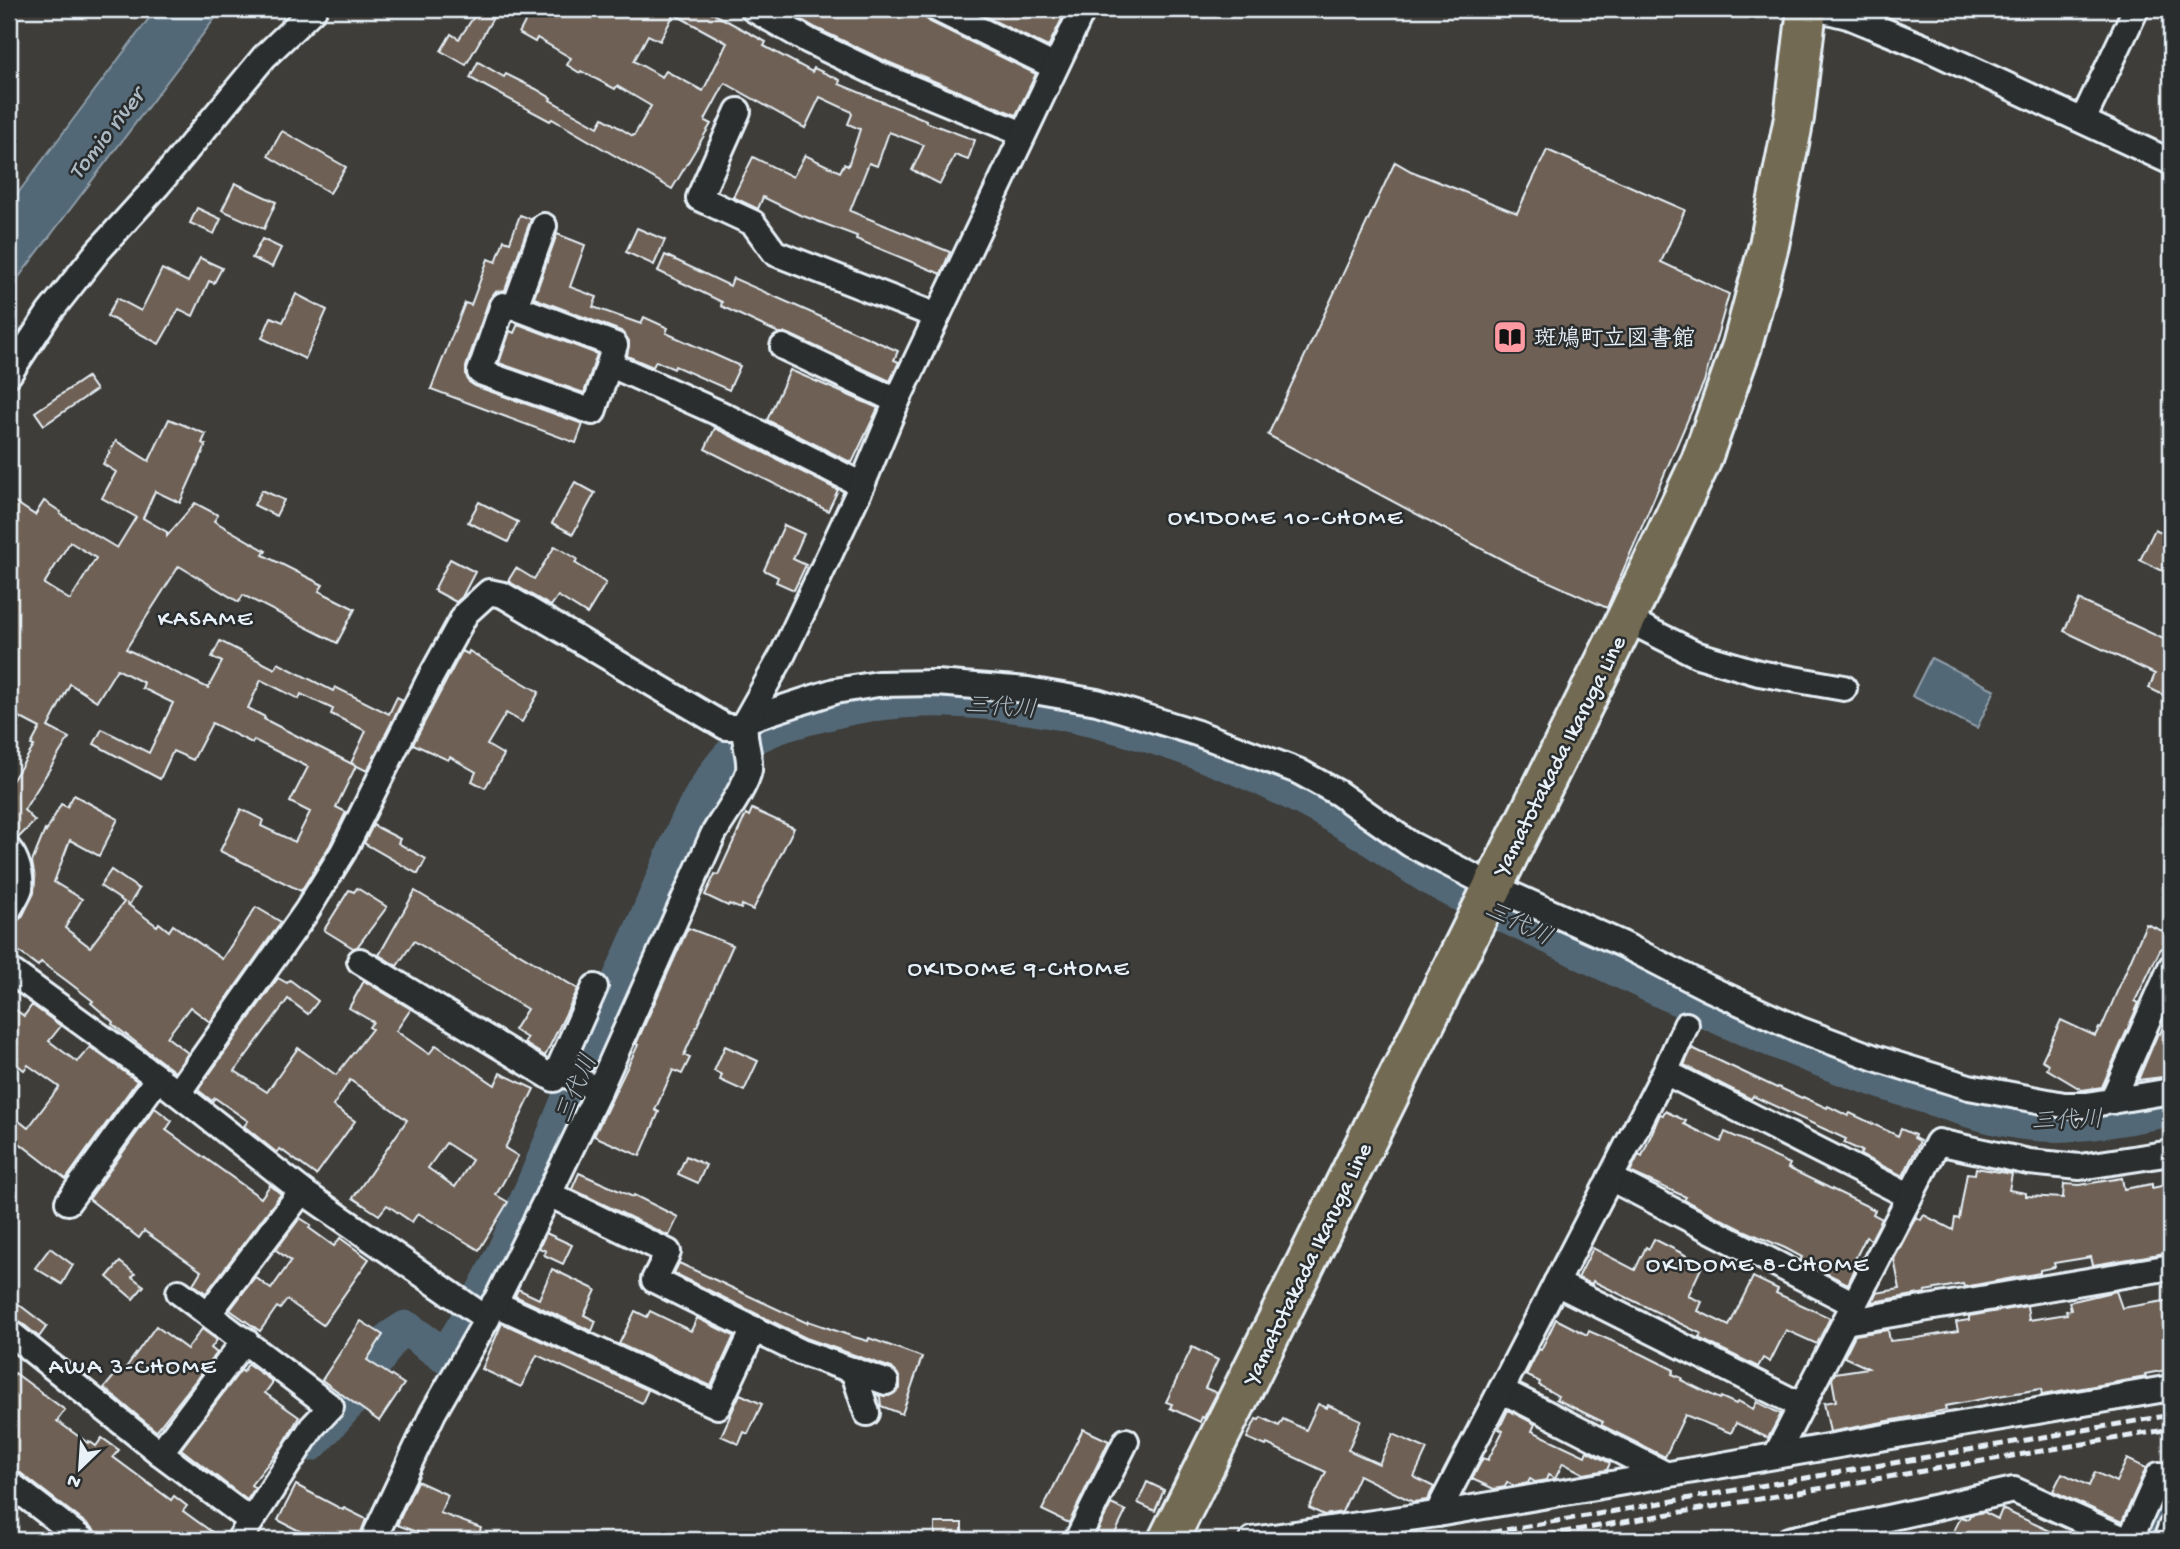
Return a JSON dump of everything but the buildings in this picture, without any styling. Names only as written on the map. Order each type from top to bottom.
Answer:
[{"type":"main road","name":"Yamatotakada Ikaruga Line","points":[[1168,1540],[1626,619],[1701,461],[1742,345],[1769,244],[1794,118],[1807,9]]},
{"type":"street","points":[[9,373],[49,313],[98,251],[157,186],[264,57],[314,9]]},
{"type":"street","points":[[753,9],[808,41],[1023,134]]},
{"type":"street","points":[[937,9],[1055,67]]},
{"type":"street","points":[[579,1080],[748,771],[745,723],[782,656],[862,485],[897,401],[1083,9]]},
{"type":"street","points":[[1820,9],[1848,16],[1931,50],[2171,162]]},
{"type":"street","points":[[2083,120],[2136,9]]},
{"type":"street","points":[[738,111],[699,198],[753,223],[775,253],[937,316]]},
{"type":"street","points":[[515,307],[544,226]]},
{"type":"street","points":[[503,305],[515,307],[615,345],[609,363],[593,412],[480,372],[503,305]]},
{"type":"street","points":[[783,347],[897,401]]},
{"type":"street","points":[[609,363],[721,414],[862,485]]},
{"type":"street","points":[[68,1202],[168,1086],[318,892],[343,852],[466,613],[489,592],[503,595],[726,727],[745,723],[835,691],[878,684],[936,683],[1028,690],[1097,702],[1197,733],[1298,771],[1338,793],[1410,844],[1492,886],[1622,944],[1706,987],[1798,1029],[1875,1058],[1969,1087],[2064,1105],[2112,1101],[2171,1091]]},
{"type":"street","points":[[1626,619],[1698,655],[1759,673],[1844,688]]},
{"type":"street","points":[[9,850],[19,876],[20,888],[9,909]]},
{"type":"street","points":[[360,961],[554,1079],[579,1080]]},
{"type":"street","points":[[2112,1101],[2171,967]]},
{"type":"street","points":[[9,970],[168,1086],[302,1191],[459,1301],[718,1406],[754,1329]]},
{"type":"street","points":[[373,1540],[433,1413],[550,1194],[579,1080],[595,987]]},
{"type":"street","points":[[1437,1514],[1665,1072],[1686,1025]]},
{"type":"street","points":[[1665,1072],[1909,1196]]},
{"type":"street","points":[[1776,1455],[1938,1142],[1956,1140],[2029,1162],[2080,1167],[2171,1153]]},
{"type":"street","points":[[1610,1178],[1850,1313],[2171,1267]]},
{"type":"street","points":[[209,1314],[302,1191]]},
{"type":"street","points":[[550,1194],[668,1252],[654,1280],[800,1352],[886,1382]]},
{"type":"street","points":[[1556,1283],[1802,1406]]},
{"type":"street","points":[[9,1332],[160,1453],[245,1530],[312,1427],[331,1407],[179,1292]]},
{"type":"street","points":[[160,1453],[245,1340]]},
{"type":"street","points":[[853,1370],[867,1413]]},
{"type":"street","points":[[1252,1540],[1437,1514],[2171,1388]]},
{"type":"street","points":[[1501,1390],[1665,1474]]},
{"type":"street","points":[[1077,1540],[1126,1441]]},
{"type":"street","points":[[1789,1540],[1833,1536],[2014,1490],[2128,1540],[2159,1475]]},
{"type":"street","points":[[9,1483],[83,1540]]},
{"type":"street","points":[[2166,1540],[2171,1527]]},
{"type":"water","name":"Tomio river","points":[[156,9],[222,9],[9,290],[9,205]]},
{"type":"water","points":[[1931,658],[1995,690],[1977,728],[1912,696]]},
{"type":"waterway","name":"三代川","points":[[311,1444],[350,1401],[392,1337],[406,1328],[445,1356],[499,1262],[675,851],[705,790],[730,756],[752,739],[777,727],[831,712],[894,702],[961,700],[1030,707],[1099,721],[1167,741],[1294,794],[1361,832],[1434,880],[1489,908],[1704,1010],[1826,1062],[1968,1110],[2028,1123],[2082,1123],[2171,1109]]},
{"type":"waterway","points":[[2147,1540],[2171,1486]]},
{"type":"railway","points":[[1447,1540],[2171,1415]]},
{"type":"railway","points":[[1517,1540],[2171,1429]]},
{"type":"place","name":"斑鳩町立図書館","points":[[1510,337]]},
{"type":"district","name":"OKIDOME 10-CHOME","points":[[1286,516]]},
{"type":"district","name":"KASAME","points":[[206,617]]},
{"type":"district","name":"OKIDOME 9-CHOME","points":[[1019,967]]},
{"type":"district","name":"OKIDOME 8-CHOME","points":[[1758,1263]]},
{"type":"district","name":"AWA 3-CHOME","points":[[133,1365]]}]
